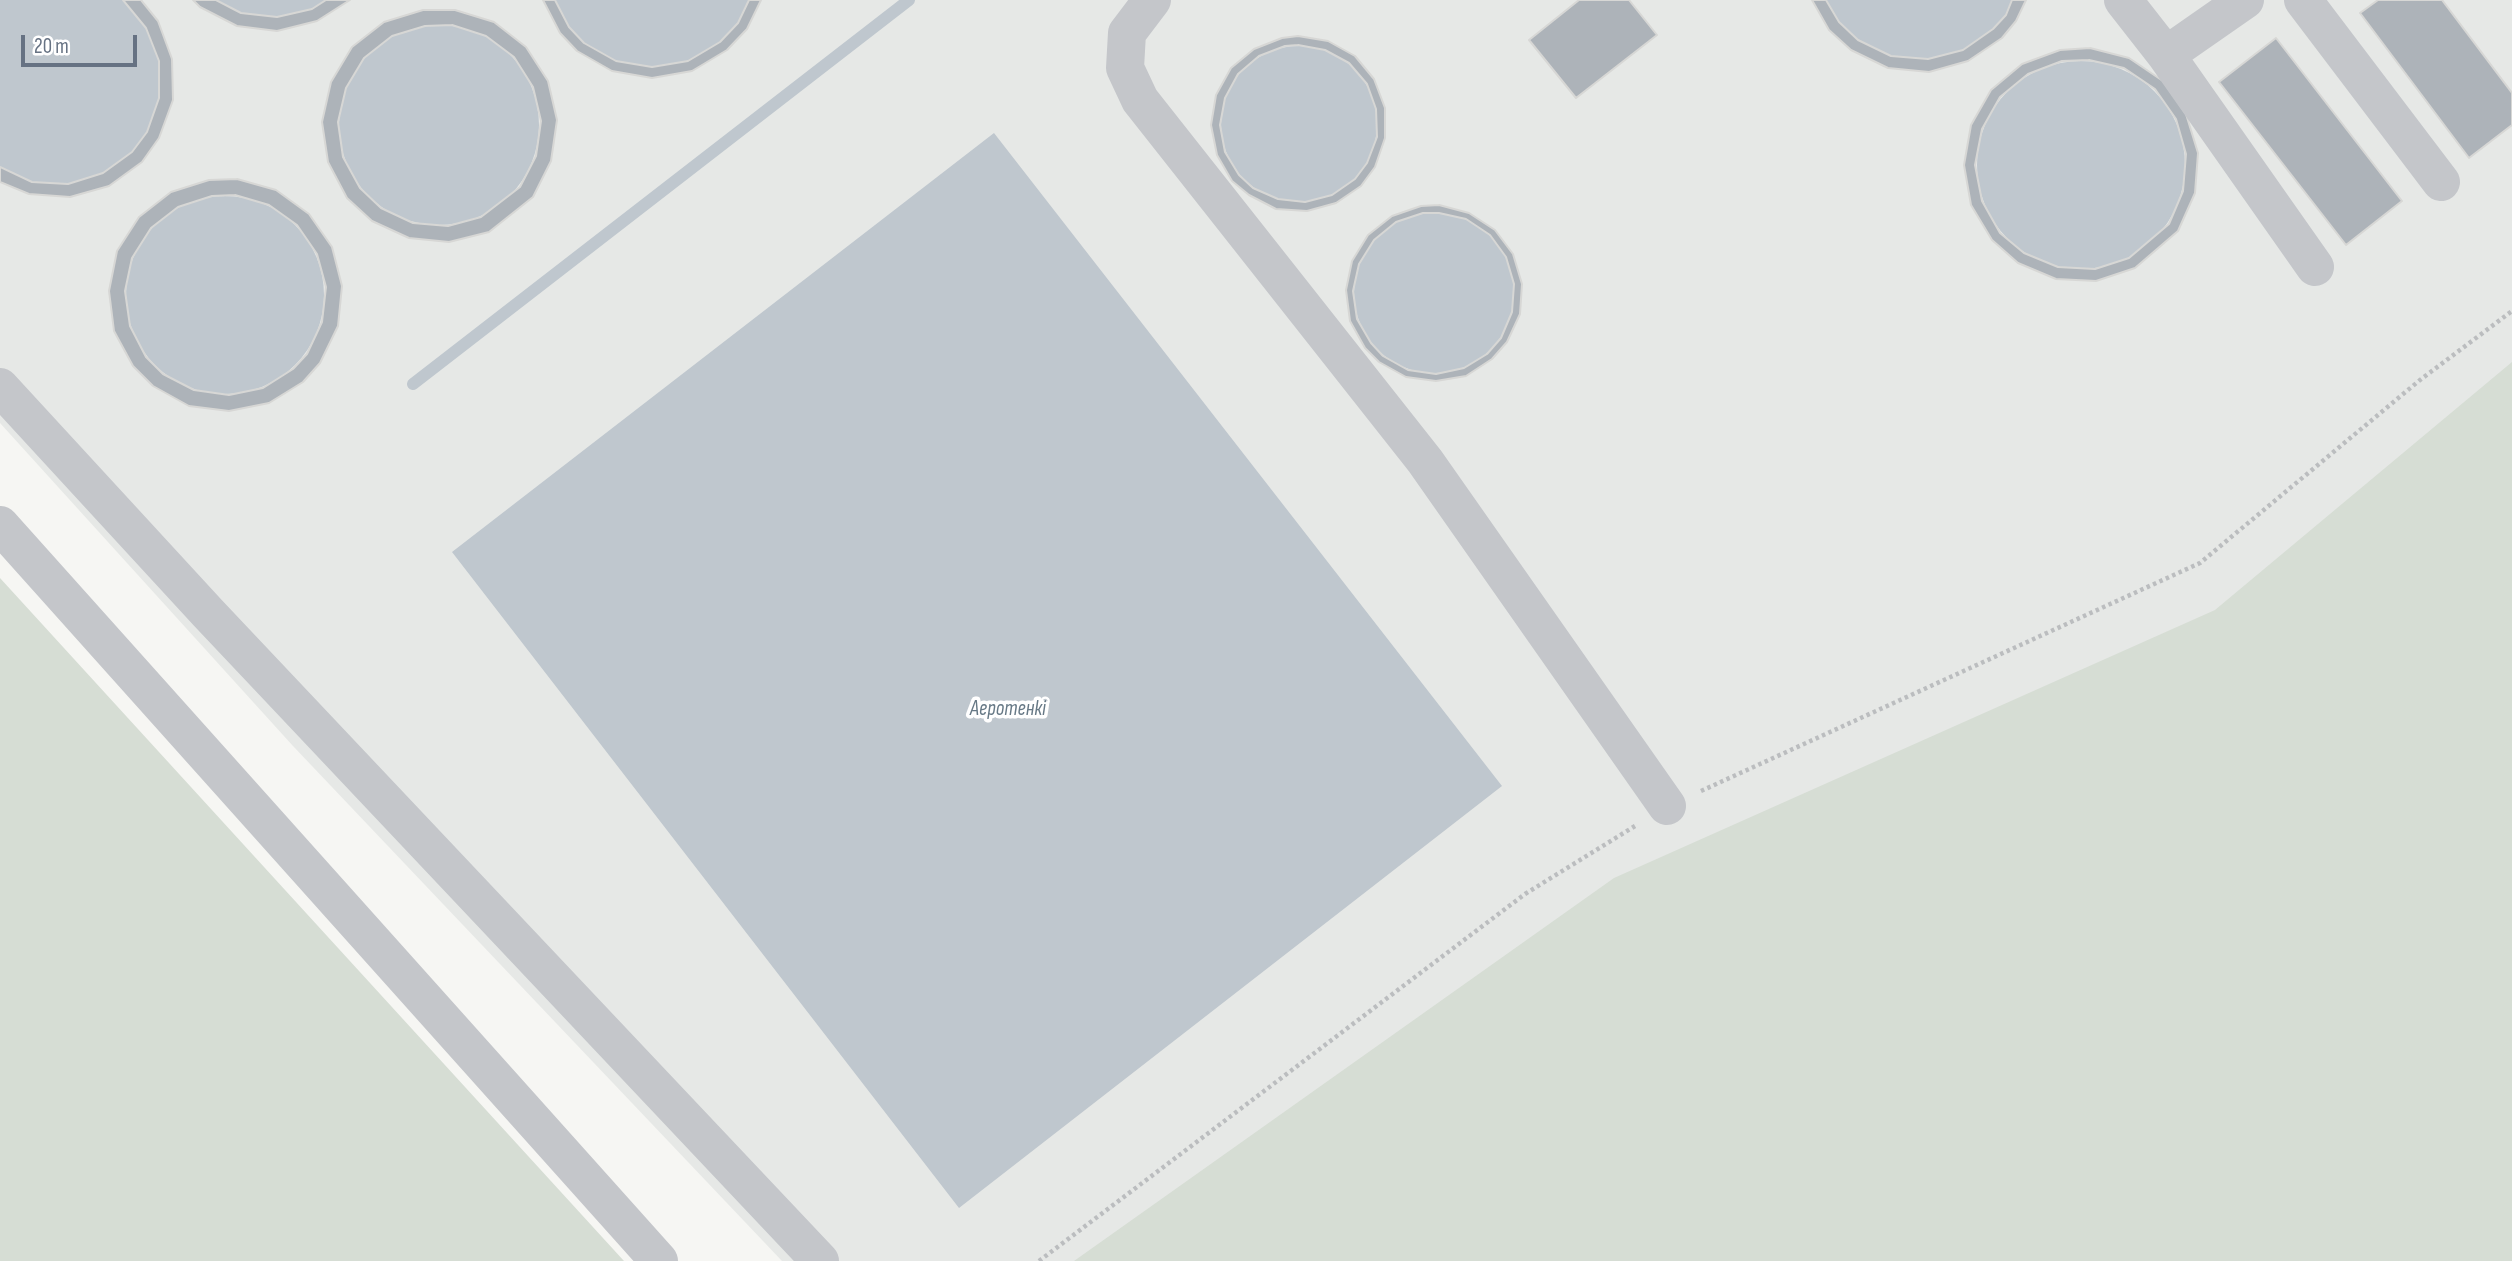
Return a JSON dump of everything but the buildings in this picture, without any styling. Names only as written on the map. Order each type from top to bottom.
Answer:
[{"type":"lane","points":[[1152,0],[1127,33],[1125,68],[1140,100],[1426,461],[1667,806]]},
{"type":"lane","points":[[2123,0],[2166,55],[2315,267]]},
{"type":"lane","points":[[2166,55],[2245,0]]},
{"type":"lane","points":[[2303,0],[2441,182]]},
{"type":"lane","points":[[0,387],[208,612],[820,1261]]},
{"type":"lane","points":[[0,525],[659,1261]]},
{"type":"path","points":[[1039,1261],[1525,894],[1667,806],[2200,563],[2420,380],[2512,311]]},
{"type":"shaded area","points":[[0,0],[2512,0],[2512,1261],[782,1261],[293,746],[0,423]]},
{"type":"shaded area","points":[[2512,362],[2512,1261],[1074,1261],[1614,878],[2215,610]]},
{"type":"shaded area","points":[[0,578],[624,1261],[0,1261]]},
{"type":"water","points":[[0,0],[123,0],[146,28],[159,61],[159,98],[147,132],[132,152],[103,173],[68,184],[32,182],[0,167]]},
{"type":"water","points":[[216,0],[326,0],[312,9],[277,17],[241,13]]},
{"type":"water","points":[[555,0],[749,0],[738,23],[720,42],[688,61],[652,67],[616,61],[584,43],[569,27]]},
{"type":"water","points":[[1826,0],[2012,0],[2006,15],[1993,29],[1963,50],[1928,59],[1891,56],[1858,40],[1839,22]]},
{"type":"water","points":[[439,25],[459,27],[477,33],[510,54],[531,87],[537,105],[537,145],[531,163],[510,196],[477,217],[459,223],[439,225],[419,223],[401,217],[368,196],[347,163],[341,145],[339,125],[341,105],[347,87],[368,54],[401,33],[419,27]]},
{"type":"water","points":[[1299,46],[1329,52],[1354,69],[1371,94],[1377,124],[1371,154],[1354,179],[1329,196],[1299,202],[1269,196],[1244,179],[1227,154],[1221,124],[1227,94],[1244,69],[1269,52]]},
{"type":"water","points":[[2081,61],[2121,69],[2139,78],[2155,91],[2168,107],[2177,125],[2185,165],[2177,205],[2168,223],[2155,239],[2139,252],[2121,261],[2081,269],[2041,261],[2023,252],[2007,239],[1994,223],[1985,205],[1977,165],[1985,125],[1994,107],[2007,91],[2023,78],[2041,69]]},
{"type":"water","name":"Аеротенкі","points":[[994,133],[1502,786],[959,1208],[452,552]]},
{"type":"water","points":[[225,196],[263,203],[280,212],[295,225],[308,240],[317,257],[324,295],[317,333],[308,350],[295,365],[280,378],[263,387],[225,394],[187,387],[170,378],[155,365],[142,350],[133,333],[126,295],[133,257],[142,240],[155,225],[170,212],[187,203]]},
{"type":"water","points":[[1434,213],[1465,219],[1491,236],[1508,262],[1514,293],[1508,324],[1491,350],[1465,367],[1434,373],[1403,367],[1377,350],[1360,324],[1354,293],[1360,262],[1377,236],[1403,219]]},
{"type":"waterway","points":[[413,384],[909,0]]}]
